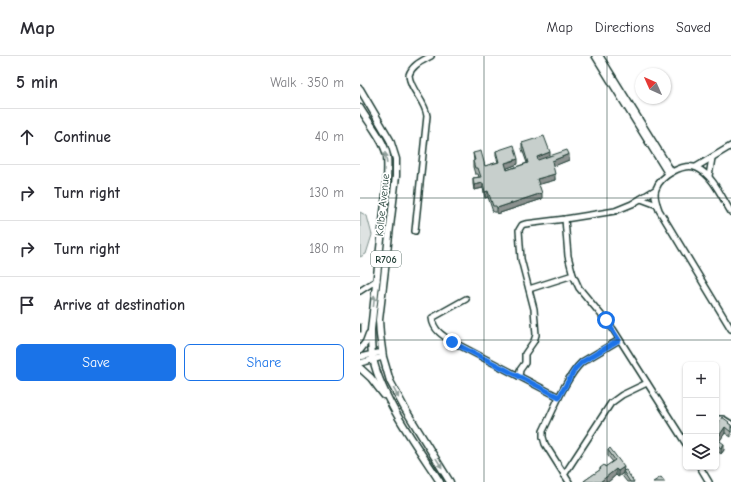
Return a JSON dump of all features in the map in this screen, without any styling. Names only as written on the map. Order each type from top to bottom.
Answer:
[{"type":"main road","name":"Kolbe Avenue","points":[[360,89],[390,140],[396,158],[396,176],[379,320],[382,354],[395,392],[450,482]]},
{"type":"main road","name":"Kolbe Avenue","points":[[360,108],[378,136],[387,155],[387,185],[371,330],[373,357],[388,399],[440,482]]},
{"type":"main road","points":[[360,350],[366,342],[371,330]]},
{"type":"main road","points":[[360,368],[366,372],[388,399]]},
{"type":"street","points":[[415,231],[427,116],[425,107],[410,81],[409,74],[416,65],[431,56]]},
{"type":"street","points":[[595,56],[670,173]]},
{"type":"street","points":[[600,56],[670,173]]},
{"type":"street","points":[[519,376],[520,370],[525,362],[525,354],[534,341],[536,335],[534,309],[519,250],[520,227],[525,224],[565,220],[615,211],[641,199],[655,190],[670,173],[683,167],[696,167],[731,146]]},
{"type":"street","points":[[708,176],[712,158]]},
{"type":"street","points":[[696,167],[708,176],[731,212]]},
{"type":"street","points":[[655,190],[657,205],[664,219],[731,329]]},
{"type":"street","points":[[641,199],[657,205]]},
{"type":"street","points":[[565,220],[567,249],[573,275],[579,288],[612,329],[683,435]]},
{"type":"street","points":[[529,289],[573,275]]},
{"type":"street","points":[[360,291],[376,280]]},
{"type":"street","points":[[466,299],[434,317],[432,320],[438,332],[452,342],[559,397]]},
{"type":"street","points":[[569,482],[545,444],[542,434],[559,397],[577,366],[619,340]]},
{"type":"street","points":[[360,363],[382,354]]},
{"type":"street","points":[[360,357],[373,357]]},
{"type":"street","points":[[564,475],[611,403],[622,394],[647,383]]},
{"type":"street","points":[[719,419],[730,422]]},
{"type":"street","points":[[702,470],[709,482]]},
{"type":"shaded area","points":[[360,212],[367,216],[372,235],[366,254],[360,257]]},
{"type":"building","points":[[544,136],[550,152],[537,157],[538,160],[567,150],[569,154],[552,161],[555,174],[537,179],[542,193],[497,208],[496,206],[493,206],[488,191],[485,192],[483,183],[474,185],[473,178],[481,177],[478,168],[475,168],[473,153],[481,151],[485,166],[499,162],[496,151],[514,145],[518,159],[505,163],[507,170],[528,163],[522,143]]},
{"type":"building","points":[[722,417],[729,422],[728,423],[731,425],[731,432],[725,427],[719,436],[719,422]]},
{"type":"building","points":[[719,440],[724,444],[721,448],[719,446]]},
{"type":"building","points":[[610,448],[624,467],[618,471],[616,469],[600,482],[585,482],[584,481],[601,469],[600,468],[604,465],[605,467],[615,460],[608,450]]},
{"type":"building","points":[[626,470],[634,482],[630,482],[623,471]]},
{"type":"building","points":[[661,477],[665,482],[653,482]]},
{"type":"route","points":[[452,342],[559,397],[577,366],[619,340],[606,320]]}]
